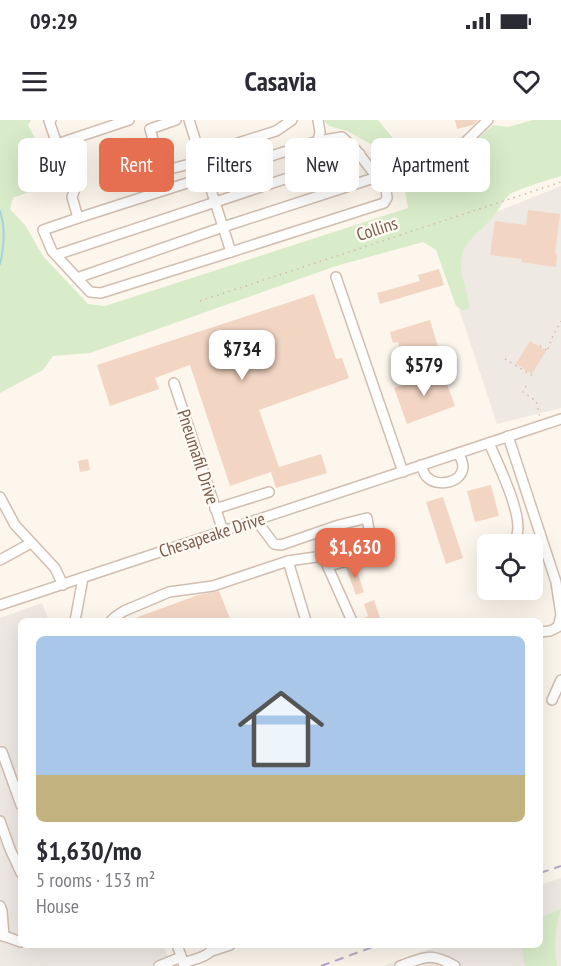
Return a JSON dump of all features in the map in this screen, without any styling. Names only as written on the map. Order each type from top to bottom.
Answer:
[{"type":"street","points":[[51,120],[49,121],[55,138]]},
{"type":"street","points":[[75,138],[129,120]]},
{"type":"street","points":[[176,120],[150,129],[162,171],[186,163]]},
{"type":"street","points":[[194,138],[189,122],[200,120]]},
{"type":"street","points":[[257,138],[276,131],[292,120]]},
{"type":"street","points":[[318,120],[319,138]]},
{"type":"street","points":[[469,138],[488,120]]},
{"type":"street","points":[[56,255],[360,154],[371,169]]},
{"type":"street","points":[[77,278],[371,179]]},
{"type":"street","points":[[186,184],[43,230],[52,251],[90,292],[102,293],[384,203],[387,198],[386,192]]},
{"type":"street","points":[[70,192],[78,218]]},
{"type":"street","points":[[72,197],[74,192]]},
{"type":"street","points":[[212,192],[231,252]]},
{"type":"street","points":[[336,277],[403,472]]},
{"type":"street","name":"Pneumafil Drive","points":[[174,383],[223,531]]},
{"type":"street","name":"Chesapeake Drive","points":[[0,605],[561,419]]},
{"type":"street","points":[[508,436],[556,582],[561,615],[558,627],[543,632]]},
{"type":"street","points":[[489,443],[504,475],[515,510],[517,534]]},
{"type":"street","points":[[421,465],[429,480],[434,483],[446,483],[458,478],[462,471],[459,453]]},
{"type":"street","points":[[215,508],[268,492]]},
{"type":"street","points":[[0,498],[15,525],[55,568],[63,585]]},
{"type":"street","points":[[256,520],[274,544],[281,545],[367,518],[373,553],[328,566]]},
{"type":"street","points":[[0,560],[31,543]]},
{"type":"street","points":[[114,618],[123,611],[169,592],[213,586],[288,561],[323,556],[351,618]]},
{"type":"street","points":[[288,561],[305,618]]},
{"type":"street","points":[[76,618],[83,578]]},
{"type":"street","points":[[552,700],[561,680]]},
{"type":"street","points":[[0,752],[2,752],[18,797]]},
{"type":"street","points":[[0,821],[18,866]]},
{"type":"street","points":[[0,906],[2,935],[18,941]]},
{"type":"street","points":[[159,966],[183,962],[208,954],[214,948]]},
{"type":"street","points":[[400,966],[427,957],[441,958],[455,966]]},
{"type":"path","name":"Collins","points":[[200,301],[561,182]]},
{"type":"path","points":[[540,346],[548,350],[561,321]]},
{"type":"path","points":[[505,359],[532,376]]},
{"type":"path","points":[[526,386],[523,392],[536,401],[540,417]]},
{"type":"shaded area","points":[[561,186],[561,408],[497,424],[459,309],[460,247],[491,214]]},
{"type":"shaded area","points":[[42,603],[48,618],[18,618],[18,948],[164,948],[171,966],[0,966],[0,618]]},
{"type":"shaded area","points":[[561,878],[561,966],[383,966],[432,948],[543,948],[543,884]]},
{"type":"green space","points":[[0,120],[31,120],[28,125],[35,138],[18,138],[18,192],[29,192],[13,198],[10,209],[25,225],[43,256],[88,304],[105,306],[408,208],[405,192],[490,192],[490,138],[479,138],[493,125],[508,127],[533,120],[561,120],[561,176],[509,195],[497,212],[465,247],[461,262],[469,308],[464,311],[456,306],[436,250],[423,242],[336,266],[90,353],[53,356],[43,370],[0,393]]},
{"type":"green space","points":[[325,120],[378,120],[393,138],[371,138],[371,145],[347,131],[329,126],[324,121]]},
{"type":"green space","points":[[561,909],[556,937],[557,966],[525,966],[522,948],[543,948],[543,917]]},
{"type":"building","points":[[455,120],[478,120],[473,125],[457,129]]},
{"type":"building","points":[[528,210],[560,214],[555,254],[557,254],[556,267],[490,255],[495,221],[526,225]]},
{"type":"building","points":[[439,269],[444,285],[380,304],[377,293],[420,281],[418,275]]},
{"type":"building","points":[[314,294],[336,359],[342,358],[349,378],[259,410],[279,467],[321,454],[327,473],[276,488],[271,472],[230,486],[190,365],[155,378],[159,389],[110,406],[97,365]]},
{"type":"building","points":[[430,320],[440,354],[404,365],[398,342],[393,343],[390,332]]},
{"type":"building","points":[[530,341],[546,351],[532,374],[516,364]]},
{"type":"building","points":[[442,370],[455,406],[407,424],[394,388]]},
{"type":"building","points":[[88,459],[90,470],[80,472],[78,461]]},
{"type":"building","points":[[491,485],[499,516],[475,522],[467,491]]},
{"type":"building","points":[[443,497],[463,558],[446,564],[426,502]]},
{"type":"building","points":[[355,565],[364,592],[356,595],[346,568]]},
{"type":"building","points":[[219,591],[230,618],[135,618],[198,595]]},
{"type":"building","points":[[374,600],[380,618],[363,618],[368,616],[364,604]]},
{"type":"waterway","points":[[0,211],[4,238],[0,264]]},
{"type":"railway","points":[[543,872],[561,866]]},
{"type":"railway","points":[[321,966],[370,948]]}]
